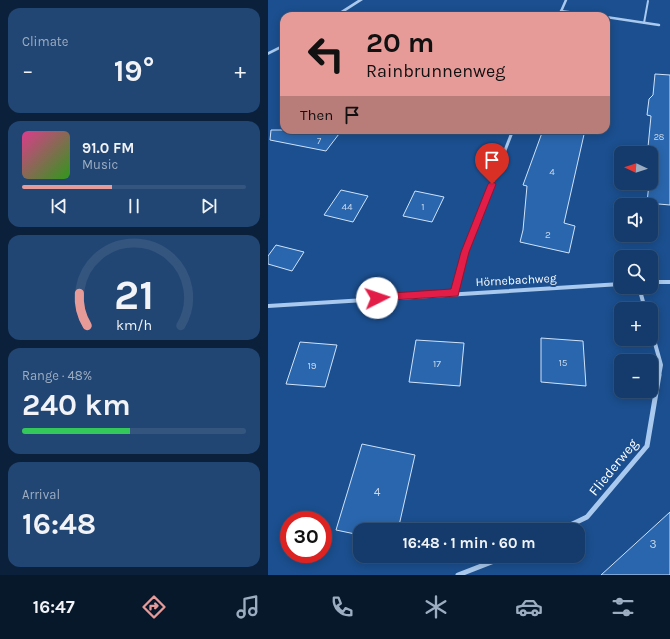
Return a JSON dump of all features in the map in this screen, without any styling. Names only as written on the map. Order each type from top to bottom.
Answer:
[{"type":"street","points":[[342,12],[361,0]]},
{"type":"street","points":[[566,0],[561,11],[568,12]]},
{"type":"street","points":[[610,18],[659,25]]},
{"type":"street","points":[[268,54],[280,47]]},
{"type":"street","points":[[454,293],[465,252],[511,134]]},
{"type":"street","points":[[658,282],[670,282]]},
{"type":"street","name":"Hörnebachweg","points":[[268,306],[454,293],[614,284]]},
{"type":"street","name":"Fliederweg","points":[[575,523],[587,517],[647,446],[661,365],[656,346]]},
{"type":"street","points":[[458,575],[489,563]]},
{"type":"lane","points":[[644,23],[648,1]]},
{"type":"building","points":[[655,74],[670,75],[670,205],[658,204],[658,198],[648,198],[648,190],[658,190],[658,146],[648,146],[651,116],[647,115],[649,99],[653,95]]},
{"type":"building","points":[[271,130],[280,130],[280,134],[339,134],[326,151],[270,140]]},
{"type":"building","points":[[542,134],[584,134],[564,223],[575,226],[569,253],[520,242],[523,230],[527,186],[523,185]]},
{"type":"building","points":[[341,190],[368,196],[353,222],[324,215]]},
{"type":"building","points":[[415,191],[444,197],[432,222],[403,216]]},
{"type":"building","points":[[276,245],[304,252],[292,271],[268,264],[268,256]]},
{"type":"building","points":[[541,338],[583,341],[586,386],[541,382]]},
{"type":"building","points":[[416,340],[464,343],[460,386],[409,382]]},
{"type":"building","points":[[300,342],[337,345],[325,387],[286,384]]},
{"type":"building","points":[[362,444],[415,455],[400,523],[353,523],[353,534],[336,530]]},
{"type":"building","points":[[670,512],[670,575],[601,575]]},
{"type":"route","points":[[377,298],[454,293],[465,252],[492,184]]}]
